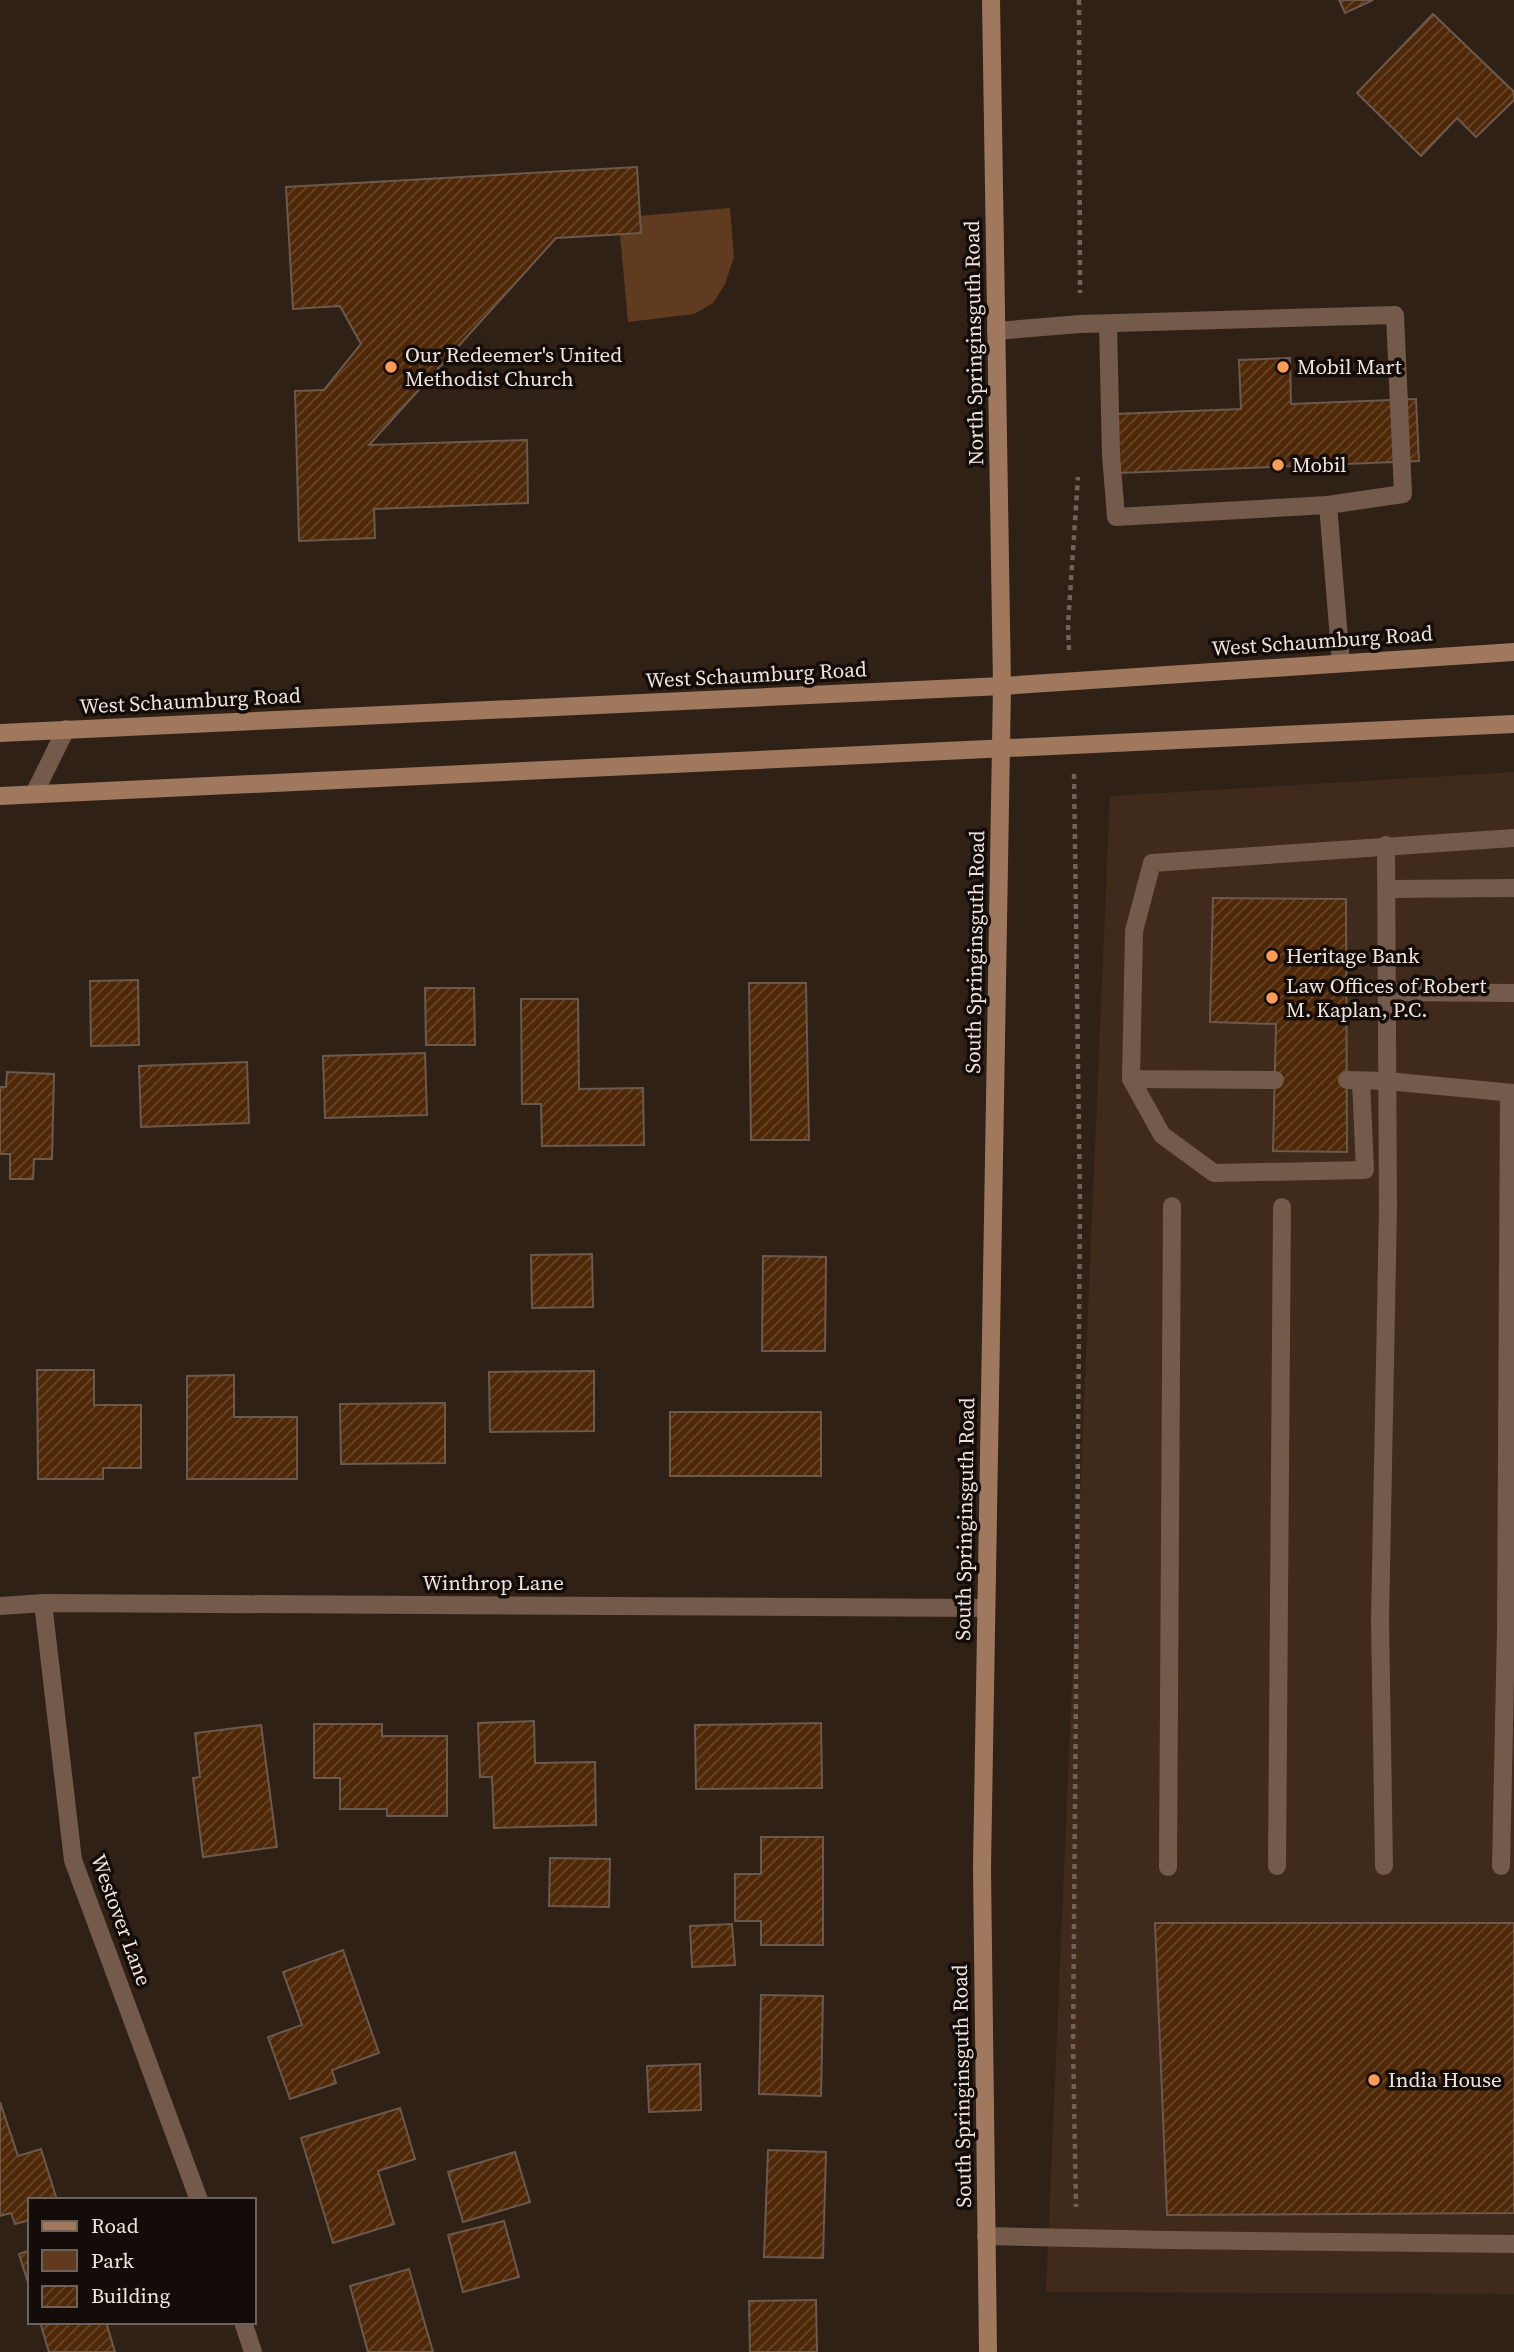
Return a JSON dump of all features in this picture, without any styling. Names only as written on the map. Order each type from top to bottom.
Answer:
[{"type":"main road","name":"North Springinsguth Road","points":[[991,0],[1002,686]]},
{"type":"main road","name":"West Schaumburg Road","points":[[0,733],[1002,686],[1514,652]]},
{"type":"main road","name":"South Springinsguth Road","points":[[988,2352],[982,1868],[1002,686]]},
{"type":"main road","points":[[0,796],[1514,724]]},
{"type":"street","points":[[996,331],[1108,324],[1395,315],[1404,494],[1328,505],[1116,517],[1111,455],[1108,324]]},
{"type":"street","points":[[1328,505],[1341,663]]},
{"type":"street","points":[[34,794],[66,729]]},
{"type":"street","points":[[1502,1866],[1508,1774],[1511,1093],[1387,1081],[1354,1081],[1365,1170],[1214,1173],[1162,1135],[1131,1079],[1134,931],[1152,863],[1514,838]]},
{"type":"street","points":[[1384,1867],[1380,1621],[1388,1208],[1386,845]]},
{"type":"street","points":[[1387,889],[1514,888]]},
{"type":"street","points":[[1387,992],[1514,993]]},
{"type":"street","points":[[1131,1079],[1275,1080]]},
{"type":"street","points":[[1168,1867],[1172,1206]]},
{"type":"street","points":[[1277,1867],[1282,1207]]},
{"type":"street","name":"Winthrop Lane","points":[[0,1606],[43,1603],[986,1608]]},
{"type":"street","name":"Westover Lane","points":[[43,1603],[73,1860],[198,2198]]},
{"type":"street","points":[[986,2236],[1514,2244]]},
{"type":"street","points":[[244,2324],[253,2352]]},
{"type":"path","points":[[1074,793],[1080,1206],[1073,2045],[1077,2239]]},
{"type":"shaded area","points":[[1514,772],[1514,2294],[1046,2292],[1110,796]]},
{"type":"green space","points":[[730,208],[734,257],[725,284],[713,303],[694,314],[628,322],[620,235],[641,233],[640,216]]},
{"type":"building","points":[[1339,0],[1373,0],[1345,13]]},
{"type":"building","points":[[1433,14],[1514,92],[1514,100],[1476,137],[1457,118],[1421,156],[1357,93]]},
{"type":"building","name":"Our Redeemer's United Methodist Church","points":[[637,167],[641,233],[556,238],[369,445],[527,440],[528,503],[374,509],[375,538],[299,541],[295,391],[324,390],[361,344],[340,306],[293,309],[286,187]]},
{"type":"building","points":[[1290,358],[1291,404],[1416,399],[1419,461],[1119,473],[1116,414],[1241,409],[1239,360]]},
{"type":"building","points":[[1213,898],[1346,899],[1347,1152],[1273,1151],[1276,1024],[1210,1022]]},
{"type":"building","points":[[138,980],[139,1045],[91,1046],[90,981]]},
{"type":"building","points":[[749,983],[806,983],[809,1140],[751,1140]]},
{"type":"building","points":[[425,988],[474,988],[475,1045],[426,1045]]},
{"type":"building","points":[[521,999],[578,999],[579,1089],[643,1088],[644,1145],[542,1146],[541,1104],[522,1104]]},
{"type":"building","points":[[425,1053],[427,1115],[325,1118],[323,1056]]},
{"type":"building","points":[[247,1062],[249,1123],[141,1127],[139,1066]]},
{"type":"building","points":[[7,1072],[54,1074],[52,1159],[34,1159],[33,1179],[10,1179],[10,1154],[0,1154],[0,1087],[6,1087]]},
{"type":"building","points":[[592,1254],[593,1307],[532,1308],[531,1255]]},
{"type":"building","points":[[763,1256],[826,1257],[825,1351],[762,1351]]},
{"type":"building","points":[[37,1370],[94,1370],[94,1405],[141,1405],[141,1468],[103,1468],[103,1479],[38,1479]]},
{"type":"building","points":[[594,1371],[594,1431],[490,1432],[489,1372]]},
{"type":"building","points":[[234,1375],[234,1417],[297,1417],[297,1479],[187,1479],[187,1376]]},
{"type":"building","points":[[445,1403],[445,1463],[341,1464],[340,1404]]},
{"type":"building","points":[[670,1412],[821,1412],[821,1476],[670,1476]]},
{"type":"building","points":[[534,1721],[535,1763],[595,1762],[596,1825],[494,1828],[492,1777],[480,1777],[478,1723]]},
{"type":"building","points":[[821,1723],[822,1788],[696,1789],[695,1725]]},
{"type":"building","points":[[314,1724],[382,1724],[382,1736],[447,1736],[447,1816],[387,1816],[387,1809],[340,1809],[340,1778],[314,1778]]},
{"type":"building","points":[[261,1725],[277,1847],[203,1857],[193,1778],[200,1777],[195,1733]]},
{"type":"building","points":[[761,1837],[823,1837],[823,1945],[761,1945],[761,1921],[735,1921],[735,1874],[761,1874]]},
{"type":"building","points":[[550,1858],[610,1859],[609,1907],[549,1906]]},
{"type":"building","points":[[1155,1923],[1514,1923],[1514,2213],[1167,2215]]},
{"type":"building","points":[[732,1924],[735,1965],[692,1967],[690,1926]]},
{"type":"building","points":[[343,1950],[379,2053],[332,2070],[336,2083],[290,2099],[268,2037],[302,2025],[283,1972]]},
{"type":"building","points":[[761,1995],[823,1996],[821,2096],[759,2094]]},
{"type":"building","points":[[700,2064],[701,2110],[649,2112],[647,2066]]},
{"type":"building","points":[[0,2102],[18,2156],[41,2149],[56,2198],[28,2198],[28,2221],[15,2224],[11,2213],[0,2216]]},
{"type":"building","points":[[400,2108],[415,2159],[378,2171],[394,2224],[333,2243],[301,2138]]},
{"type":"building","points":[[768,2150],[826,2152],[823,2258],[764,2257]]},
{"type":"building","points":[[515,2152],[530,2202],[463,2222],[448,2172]]},
{"type":"building","points":[[504,2221],[519,2277],[463,2292],[448,2235]]},
{"type":"building","points":[[28,2251],[28,2283],[19,2254]]},
{"type":"building","points":[[409,2269],[433,2352],[368,2352],[350,2286]]},
{"type":"building","points":[[816,2300],[817,2352],[750,2352],[749,2301]]},
{"type":"building","points":[[41,2324],[107,2324],[115,2352],[49,2352]]},
{"type":"place","name":"Our Redeemer's United Methodist Church","points":[[391,367]]},
{"type":"place","name":"Mobil Mart","points":[[1283,367]]},
{"type":"place","name":"Mobil","points":[[1278,465]]},
{"type":"place","name":"Heritage Bank","points":[[1272,956]]},
{"type":"place","name":"Law Offices of Robert M. Kaplan, P.C.","points":[[1272,998]]},
{"type":"place","name":"India House","points":[[1374,2080]]}]
